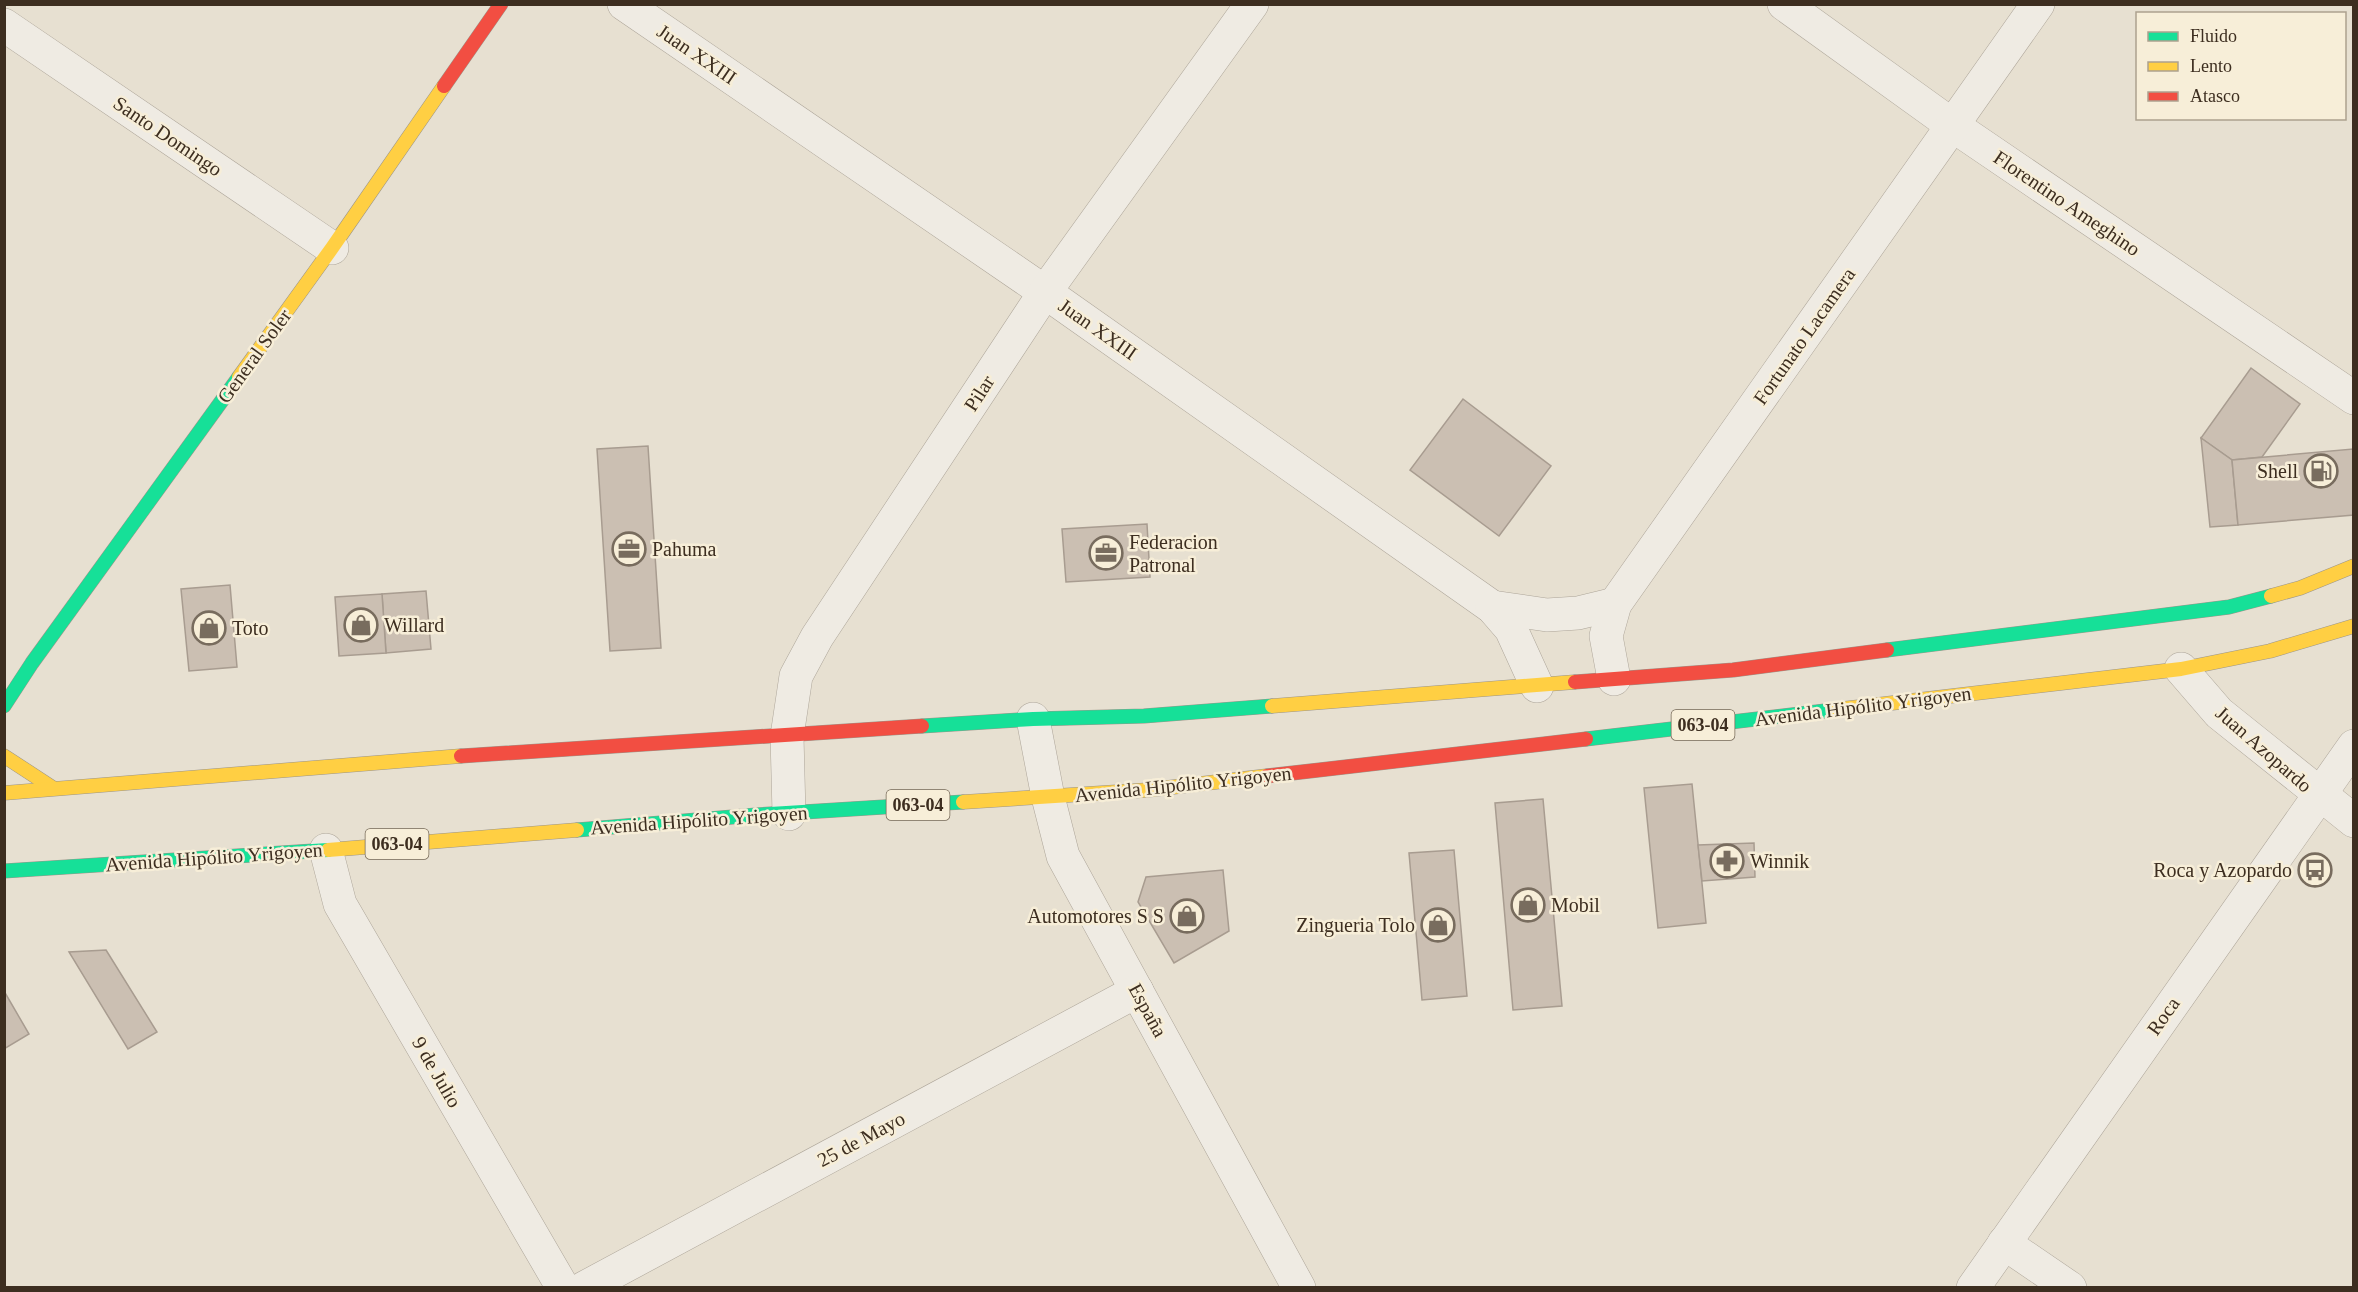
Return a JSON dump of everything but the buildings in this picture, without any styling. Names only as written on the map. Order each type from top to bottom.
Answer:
[{"type":"main road","name":"General Soler","points":[[4,706],[32,663],[332,248],[501,4]]},
{"type":"main road","points":[[4,793],[396,760],[1034,719],[1144,716],[1745,669],[2218,609],[2300,588],[2354,567]]},
{"type":"main road","name":"Avenida Hipólito Yrigoyen","points":[[4,871],[1148,790],[2181,669],[2270,651],[2354,626]]},
{"type":"main road","points":[[4,756],[52,788]]},
{"type":"street","name":"Juan XXIII","points":[[624,4],[1045,292],[1492,606],[1511,629],[1537,686]]},
{"type":"street","name":"Pilar","points":[[789,814],[787,736],[796,676],[818,637],[1045,292],[1252,4]]},
{"type":"street","name":"Florentino Ameghino","points":[[1784,4],[1952,125],[2354,398]]},
{"type":"street","name":"Fortunato Lacamera","points":[[1614,679],[1606,636],[1615,604],[2038,4]]},
{"type":"street","name":"Santo Domingo","points":[[4,25],[332,248]]},
{"type":"street","points":[[1492,606],[1547,615],[1578,613],[1615,604]]},
{"type":"street","name":"Juan Azopardo","points":[[2181,669],[2219,713],[2354,822]]},
{"type":"street","name":"España","points":[[1034,719],[1048,797],[1063,856],[1299,1287]]},
{"type":"street","name":"Roca","points":[[1973,1287],[2354,746]]},
{"type":"street","name":"9 de Julio","points":[[326,850],[340,904],[563,1287]]},
{"type":"street","name":"25 de Mayo","points":[[584,1287],[1137,991]]},
{"type":"street","points":[[2004,1243],[2070,1287]]},
{"type":"traffic: fast","points":[[4,706],[32,663],[239,377]]},
{"type":"traffic: fast","points":[[1887,650],[2229,607],[2271,596]]},
{"type":"traffic: fast","points":[[922,726],[1033,719],[1144,716],[1272,706]]},
{"type":"traffic: fast","points":[[1586,739],[1833,710]]},
{"type":"traffic: fast","points":[[577,830],[756,815],[963,802]]},
{"type":"traffic: fast","points":[[4,871],[328,850]]},
{"type":"traffic: slow","points":[[239,377],[444,86]]},
{"type":"traffic: slow","points":[[2271,596],[2300,588],[2354,566]]},
{"type":"traffic: slow","points":[[1833,710],[2181,669],[2270,651],[2354,626]]},
{"type":"traffic: slow","points":[[1272,706],[1575,682]]},
{"type":"traffic: slow","points":[[4,756],[53,788]]},
{"type":"traffic: slow","points":[[4,793],[461,756]]},
{"type":"traffic: slow","points":[[963,802],[1148,790],[1267,776]]},
{"type":"traffic: slow","points":[[328,850],[577,830]]},
{"type":"traffic: jam","points":[[444,86],[501,4]]},
{"type":"traffic: jam","points":[[1575,682],[1733,670],[1887,650]]},
{"type":"traffic: jam","points":[[461,756],[922,726]]},
{"type":"traffic: jam","points":[[1267,776],[1586,739]]},
{"type":"place","name":"Shell","points":[[2321,471]]},
{"type":"place","name":"Pahuma","points":[[629,549]]},
{"type":"place","name":"Federacion Patronal","points":[[1106,553]]},
{"type":"place","name":"Willard","points":[[361,625]]},
{"type":"place","name":"Toto","points":[[209,628]]},
{"type":"place","name":"Winnik","points":[[1727,861]]},
{"type":"place","name":"Roca y Azopardo","points":[[2315,870]]},
{"type":"place","name":"Mobil","points":[[1528,905]]},
{"type":"place","name":"Automotores S S","points":[[1187,916]]},
{"type":"place","name":"Zingueria Tolo","points":[[1438,925]]}]
